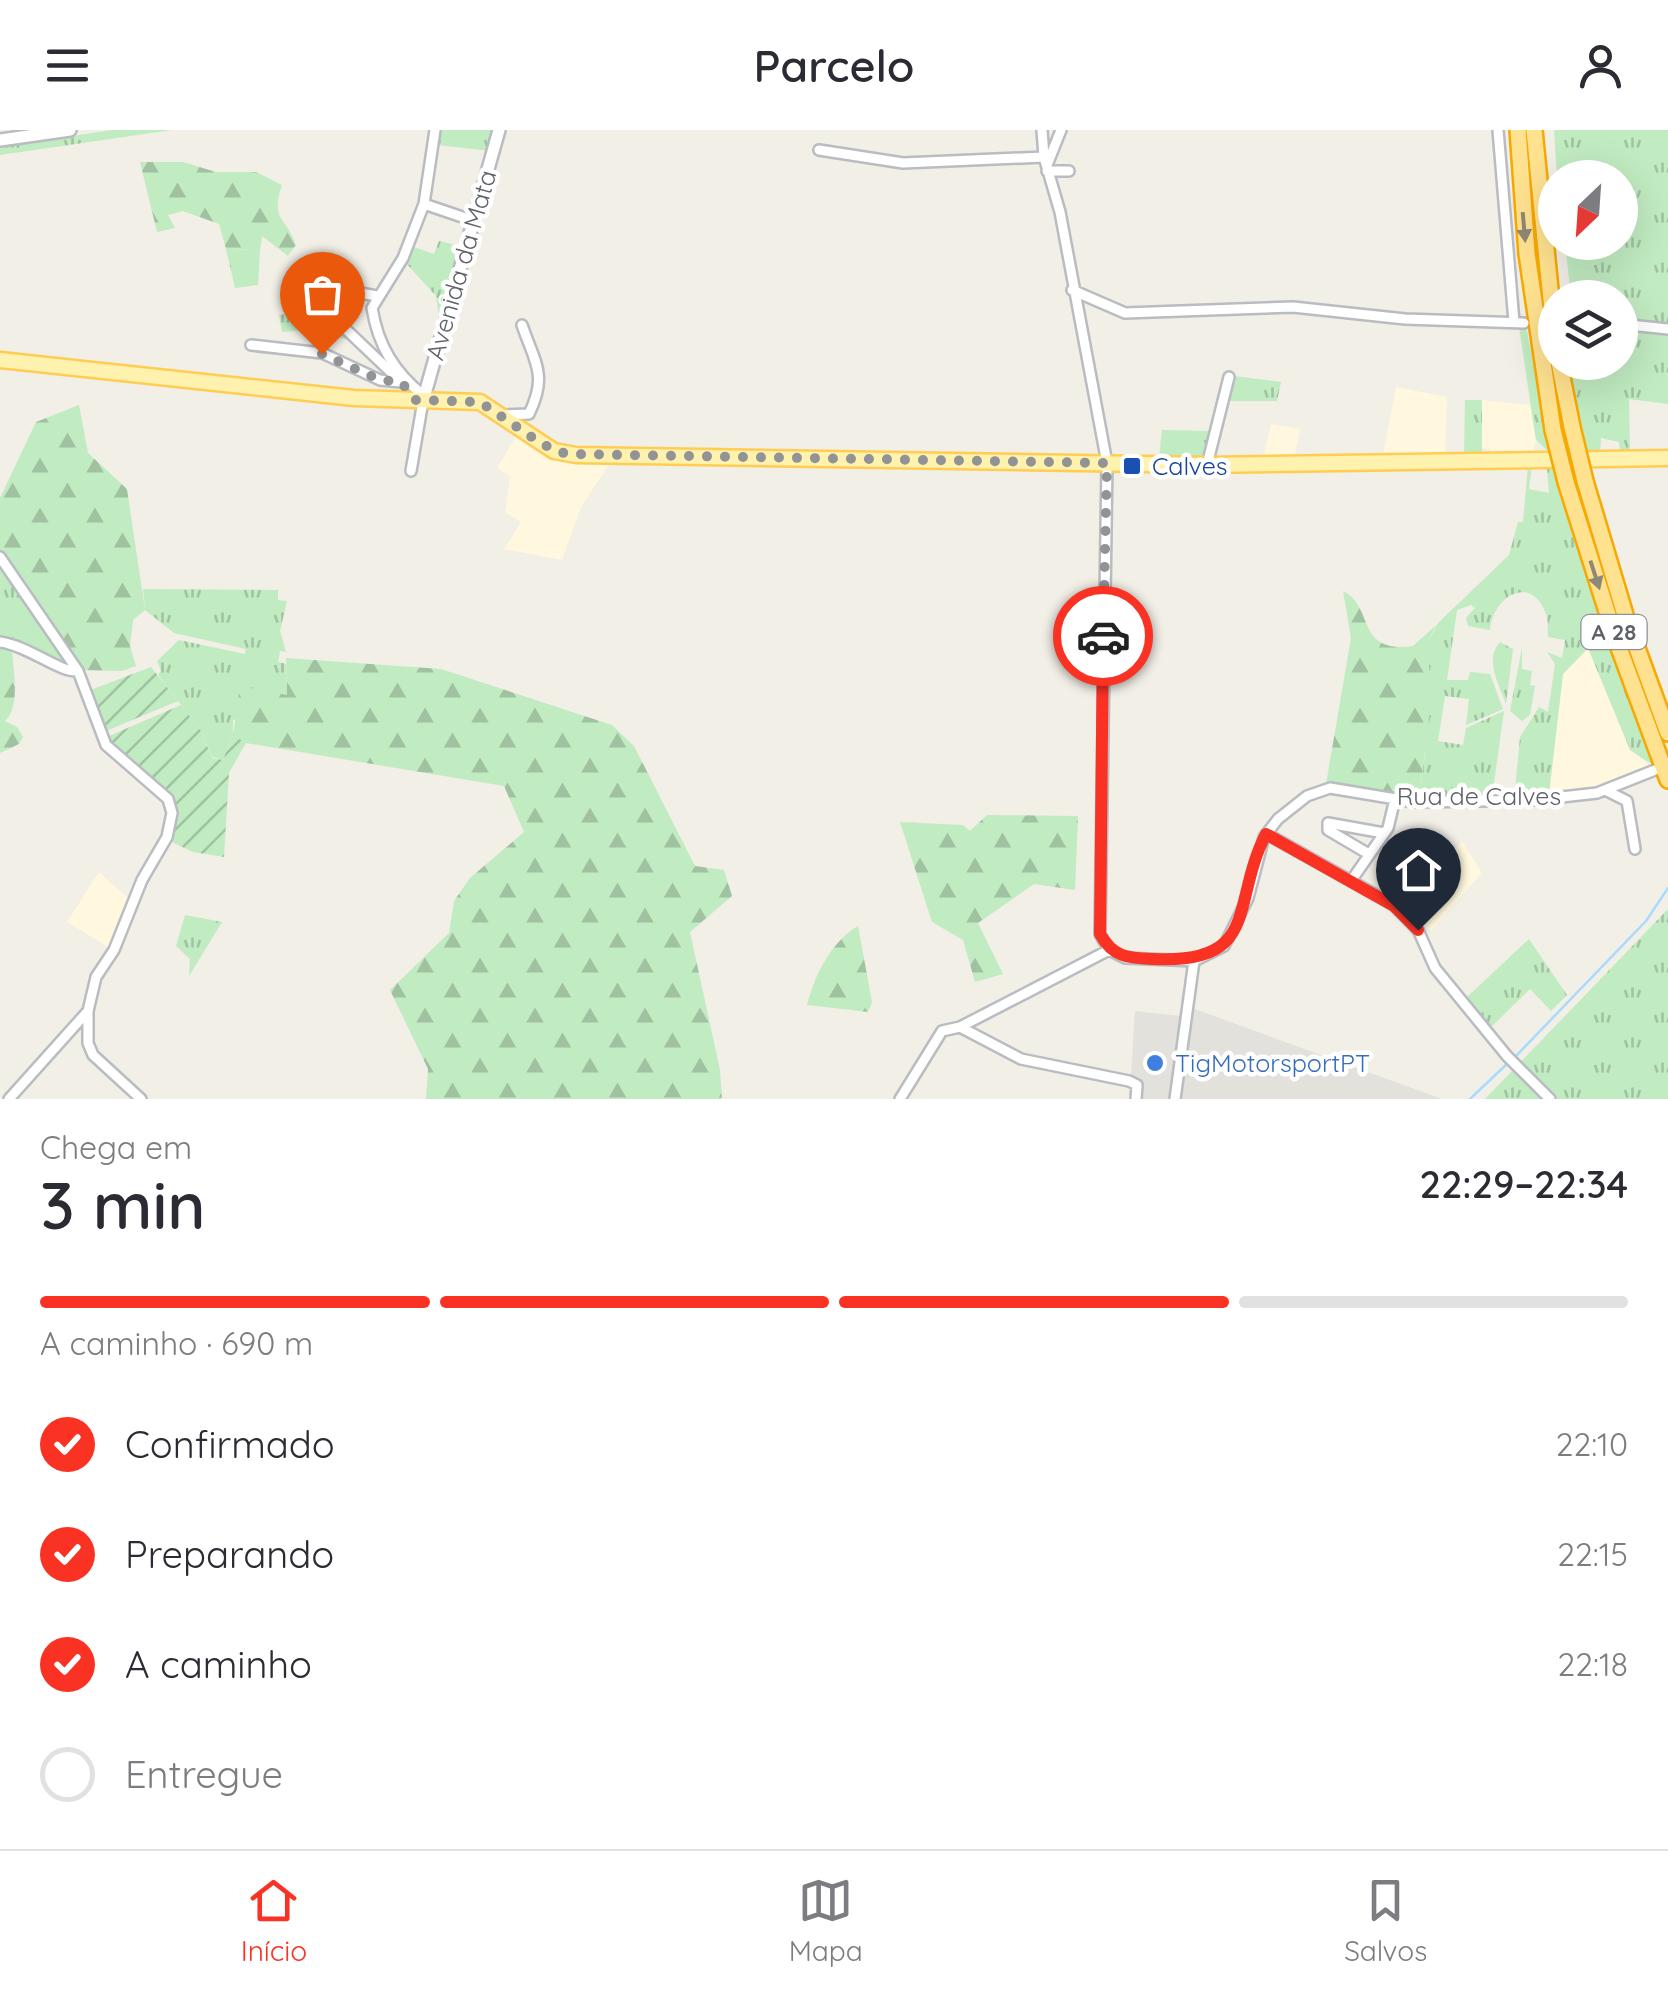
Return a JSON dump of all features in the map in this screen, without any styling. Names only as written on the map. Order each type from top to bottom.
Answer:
[{"type":"highway","name":"A 28","points":[[1518,130],[1527,254],[1553,430],[1566,482],[1661,775]]},
{"type":"highway","points":[[1534,130],[1549,280]]},
{"type":"highway","name":"A 28","points":[[1563,380],[1585,480],[1626,618],[1668,734]]},
{"type":"main road","points":[[0,360],[354,398],[480,402],[542,444],[566,454],[1207,465],[1668,458]]},
{"type":"street","points":[[0,140],[70,130]]},
{"type":"street","points":[[411,472],[421,399],[403,379],[378,338],[372,308],[403,258],[424,204],[434,130]]},
{"type":"street","name":"Avenida da Mata","points":[[421,399],[499,130]]},
{"type":"street","points":[[1042,130],[1107,463],[1100,934],[1109,950],[1125,958],[1194,961],[1224,946],[1248,898],[1266,834],[1394,906],[1418,930],[1435,968],[1507,1056],[1550,1099]]},
{"type":"street","points":[[1046,165],[1060,130]]},
{"type":"street","points":[[1072,290],[1126,313],[1294,306],[1405,319],[1519,323],[1498,130]]},
{"type":"street","points":[[819,150],[903,164],[1046,165],[1069,171]]},
{"type":"street","points":[[424,204],[474,221]]},
{"type":"street","points":[[304,270],[316,288],[333,296],[349,291],[377,296]]},
{"type":"street","points":[[333,296],[334,318],[421,399]]},
{"type":"street","points":[[504,415],[529,414],[540,390],[537,358],[522,325]]},
{"type":"street","points":[[1638,326],[1668,329]]},
{"type":"street","points":[[251,346],[322,354],[380,380],[401,382]]},
{"type":"street","points":[[1207,465],[1229,377]]},
{"type":"street","points":[[0,557],[78,671],[106,745],[160,790],[172,812],[167,837],[142,880],[114,950],[96,976],[88,1011],[88,1043],[93,1055],[140,1099]]},
{"type":"street","points":[[0,642],[32,650],[67,672],[78,671]]},
{"type":"street","name":"Rua de Calves","points":[[1266,834],[1307,796],[1330,788],[1395,799],[1535,800],[1605,790],[1661,775]]},
{"type":"street","points":[[1605,790],[1627,801],[1635,849]]},
{"type":"street","points":[[1351,881],[1384,833],[1395,799]]},
{"type":"street","points":[[1368,854],[1328,830],[1328,823],[1384,833]]},
{"type":"street","points":[[900,1099],[942,1031],[960,1027],[1109,950]]},
{"type":"street","points":[[1175,1099],[1194,961]]},
{"type":"street","points":[[9,1099],[88,1011]]},
{"type":"street","points":[[960,1027],[1021,1059],[1130,1081],[1137,1085],[1136,1099]]},
{"type":"shaded area","points":[[1396,387],[1447,397],[1445,456],[1383,455]]},
{"type":"shaded area","points":[[1482,400],[1530,405],[1536,440],[1532,454],[1514,450],[1513,455],[1490,455],[1490,448],[1482,448]]},
{"type":"shaded area","points":[[1271,424],[1300,429],[1294,459],[1263,459]]},
{"type":"shaded area","points":[[519,431],[548,451],[612,460],[581,507],[562,560],[504,549],[521,522],[505,512],[510,476],[497,468]]},
{"type":"shaded area","points":[[1589,648],[1630,750],[1650,766],[1590,789],[1549,794],[1563,674]]},
{"type":"shaded area","points":[[1462,841],[1482,873],[1431,931],[1405,910]]},
{"type":"shaded area","points":[[99,872],[132,902],[111,949],[67,922]]},
{"type":"shaded area","points":[[1192,1008],[1442,1099],[1135,1099],[1131,1077],[1135,1011],[1181,1016]]},
{"type":"green space","points":[[112,130],[172,130],[0,155],[0,147]]},
{"type":"green space","points":[[438,130],[496,130],[491,151],[437,145]]},
{"type":"green space","points":[[1554,130],[1668,130],[1668,327],[1638,324],[1638,280],[1569,280],[1567,260],[1638,260],[1638,160],[1556,160]]},
{"type":"green space","points":[[140,162],[183,162],[216,172],[256,172],[282,185],[279,212],[296,245],[288,256],[262,236],[260,250],[226,249],[219,224],[183,211],[168,215],[175,228],[157,232]]},
{"type":"green space","points":[[439,241],[464,247],[445,315],[439,316],[436,296],[404,261],[411,246],[434,254]]},
{"type":"green space","points":[[226,249],[260,250],[258,285],[235,288]]},
{"type":"green space","points":[[310,310],[312,315],[331,311],[350,340],[310,330],[282,332],[279,315]]},
{"type":"green space","points":[[1519,327],[1526,327],[1552,455],[1536,440]]},
{"type":"green space","points":[[1638,331],[1668,335],[1668,404],[1629,399],[1630,454],[1620,454],[1619,442],[1601,438],[1600,454],[1588,454],[1572,380],[1638,380]]},
{"type":"green space","points":[[1234,376],[1281,382],[1277,401],[1228,401]]},
{"type":"green space","points":[[1465,400],[1482,400],[1482,455],[1464,456]]},
{"type":"green space","points":[[79,405],[88,453],[127,489],[145,610],[133,620],[130,646],[136,666],[122,671],[82,670],[0,550],[0,498],[36,422]]},
{"type":"green space","points":[[1162,430],[1209,431],[1205,452],[1197,459],[1159,458]]},
{"type":"green space","points":[[1554,463],[1601,618],[1653,765],[1630,750],[1588,648],[1563,674],[1549,794],[1521,795],[1515,791],[1520,737],[1539,707],[1548,712],[1555,664],[1547,652],[1562,658],[1565,640],[1548,637],[1547,617],[1540,602],[1523,592],[1505,599],[1498,607],[1490,630],[1468,626],[1466,618],[1475,608],[1471,605],[1457,610],[1447,680],[1468,680],[1470,672],[1490,674],[1503,709],[1466,725],[1469,699],[1445,696],[1438,741],[1463,745],[1466,728],[1504,711],[1493,790],[1487,795],[1419,798],[1425,753],[1428,643],[1437,624],[1509,555],[1518,522],[1523,522],[1528,465],[1532,464],[1529,489],[1549,493],[1547,469]]},
{"type":"green space","points":[[0,565],[68,662],[62,666],[21,641],[0,639]]},
{"type":"green space","points":[[143,589],[278,590],[278,600],[287,601],[280,631],[286,652],[280,651],[278,662],[286,664],[287,696],[233,720],[233,735],[223,760],[212,757],[201,731],[158,675],[161,671],[157,661],[179,640],[245,654],[246,649],[174,633],[145,610]]},
{"type":"green space","points":[[1343,591],[1353,598],[1368,628],[1382,643],[1413,646],[1435,626],[1428,643],[1431,703],[1419,798],[1326,784],[1351,638]]},
{"type":"green space","points":[[1500,642],[1513,649],[1506,704],[1493,664]]},
{"type":"green space","points":[[0,647],[12,648],[14,677],[15,697],[5,721],[17,727],[23,737],[19,744],[0,753]]},
{"type":"green space","points":[[1522,648],[1522,669],[1532,671],[1530,685],[1535,686],[1530,715],[1522,721],[1510,711]]},
{"type":"green space","points":[[286,658],[441,669],[612,725],[634,746],[695,866],[724,870],[732,896],[690,932],[720,1070],[722,1099],[426,1099],[428,1069],[390,990],[449,933],[454,901],[470,878],[524,832],[504,786],[246,743],[233,735],[240,686],[287,695]]},
{"type":"green space","points":[[151,667],[178,701],[101,733],[88,691]]},
{"type":"green space","points":[[181,705],[201,731],[212,758],[223,760],[233,735],[246,743],[229,773],[224,857],[193,852],[170,841],[173,824],[167,797],[149,776],[113,747],[109,736]]},
{"type":"green space","points":[[987,815],[1078,816],[1075,890],[1034,884],[978,923],[1003,974],[975,982],[963,940],[932,922],[900,822],[963,825],[970,831]]},
{"type":"green space","points":[[1668,909],[1668,1099],[1485,1099]]},
{"type":"green space","points":[[185,915],[222,922],[189,976],[190,959],[176,946]]},
{"type":"green space","points":[[858,926],[872,1002],[868,1012],[807,1005],[825,961],[839,941]]},
{"type":"green space","points":[[1529,939],[1567,995],[1551,1011],[1530,989],[1489,1029],[1465,999]]},
{"type":"waterway","points":[[1515,1057],[1646,921],[1668,888]]},
{"type":"waterway","points":[[1470,1099],[1509,1062]]},
{"type":"way so far","points":[[322,354],[380,380],[401,382],[416,400],[480,402],[542,444],[566,454],[1107,463],[1103,636]]},
{"type":"place","name":"Calves","points":[[1132,466]]},
{"type":"place","name":"TigMotorsportPT","points":[[1155,1063]]},
{"type":"route","points":[[1103,636],[1100,934],[1109,950],[1125,958],[1194,961],[1224,946],[1248,898],[1266,834],[1394,906],[1418,930]]}]
